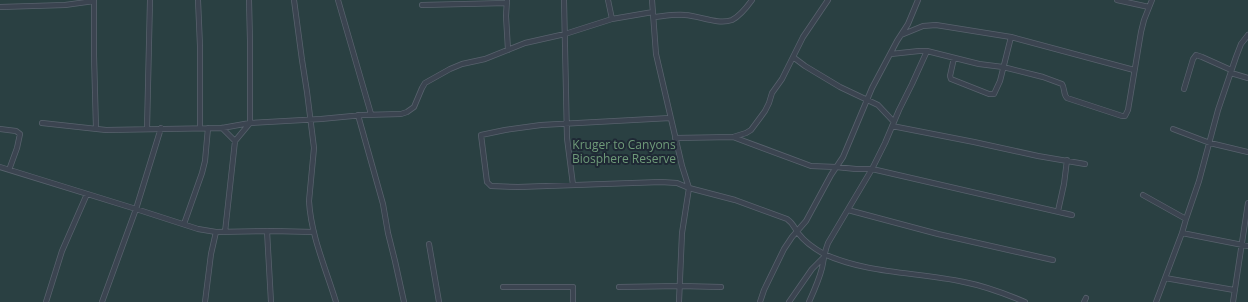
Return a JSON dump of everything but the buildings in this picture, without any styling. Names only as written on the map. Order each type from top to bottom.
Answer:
[{"type":"street","points":[[49,0],[49,6]]},
{"type":"street","points":[[147,128],[150,0]]},
{"type":"street","points":[[198,0],[200,46],[200,127]]},
{"type":"street","points":[[225,232],[235,141],[250,123],[249,0]]},
{"type":"street","points":[[294,0],[314,148],[309,201],[314,232],[336,302]]},
{"type":"street","points":[[338,0],[370,114]]},
{"type":"street","points":[[564,0],[568,146],[573,185]]},
{"type":"street","points":[[608,0],[612,19]]},
{"type":"street","points":[[652,0],[656,54],[682,166],[690,188],[682,233],[679,302]]},
{"type":"street","points":[[42,122],[96,129],[222,128],[250,123],[311,120],[370,114],[393,115],[407,112],[414,106],[422,88],[429,81],[450,69],[462,64],[485,59],[525,43],[564,34],[612,19],[653,14],[686,15],[717,20],[731,20],[736,18],[752,0]]},
{"type":"street","points":[[675,138],[733,137],[746,133],[754,126],[769,103],[772,93],[782,79],[808,29],[828,0]]},
{"type":"street","points":[[760,302],[764,290],[784,249],[806,221],[847,148],[880,72],[900,35],[908,24],[918,0]]},
{"type":"street","points":[[1117,0],[1149,7]]},
{"type":"street","points":[[891,54],[919,50],[927,51],[979,64],[1003,67],[1043,77],[1060,82],[1063,85],[1064,93],[1067,98],[1122,116],[1126,115],[1128,110],[1141,32],[1152,0]]},
{"type":"street","points":[[0,7],[73,5],[94,1],[96,129]]},
{"type":"street","points":[[422,5],[507,2],[506,16],[508,50]]},
{"type":"street","points":[[900,35],[929,25],[936,25],[1011,37],[1134,70]]},
{"type":"street","points":[[1156,302],[1200,181],[1218,110],[1231,71],[1241,44],[1248,36]]},
{"type":"street","points":[[954,58],[950,76],[951,79],[992,95],[995,93],[1000,81],[1011,37]]},
{"type":"street","points":[[809,302],[820,273],[823,256],[832,235],[872,169],[927,51]]},
{"type":"street","points":[[1184,89],[1193,59],[1196,55],[1248,78]]},
{"type":"street","points":[[793,57],[840,87],[878,105],[893,124],[1038,156],[1085,164]]},
{"type":"street","points":[[358,115],[383,204],[404,302]]},
{"type":"street","points":[[670,118],[526,126],[481,135],[488,184],[518,187],[661,182],[677,183],[779,215],[791,221],[805,240],[823,256],[880,270],[965,282],[1000,292],[1025,302]]},
{"type":"street","points":[[102,302],[136,209],[162,128]]},
{"type":"street","points":[[184,224],[205,161],[208,128]]},
{"type":"street","points":[[222,128],[235,141]]},
{"type":"street","points":[[0,129],[16,131],[20,134],[9,170]]},
{"type":"street","points":[[1173,129],[1210,143],[1248,152]]},
{"type":"street","points":[[733,137],[806,165],[819,167],[836,166],[856,169],[872,169],[1072,215]]},
{"type":"street","points":[[1058,211],[1064,184],[1067,160]]},
{"type":"street","points":[[0,167],[198,229],[216,232],[314,232]]},
{"type":"street","points":[[46,302],[62,250],[87,194]]},
{"type":"street","points":[[1143,195],[1186,219]]},
{"type":"street","points":[[1232,302],[1248,203]]},
{"type":"street","points":[[848,210],[938,234],[1053,260]]},
{"type":"street","points":[[267,231],[271,302]]},
{"type":"street","points":[[205,302],[211,254],[216,232]]},
{"type":"street","points":[[1182,233],[1248,246]]},
{"type":"street","points":[[428,244],[439,302]]},
{"type":"street","points":[[789,302],[823,256]]},
{"type":"street","points":[[1165,278],[1234,290]]},
{"type":"street","points":[[619,286],[721,287]]},
{"type":"street","points":[[503,287],[573,287],[574,302]]},
{"type":"green space","name":"Kruger to Canyons Biosphere Reserve","points":[[0,0],[1248,0],[1248,302],[0,302]]}]
